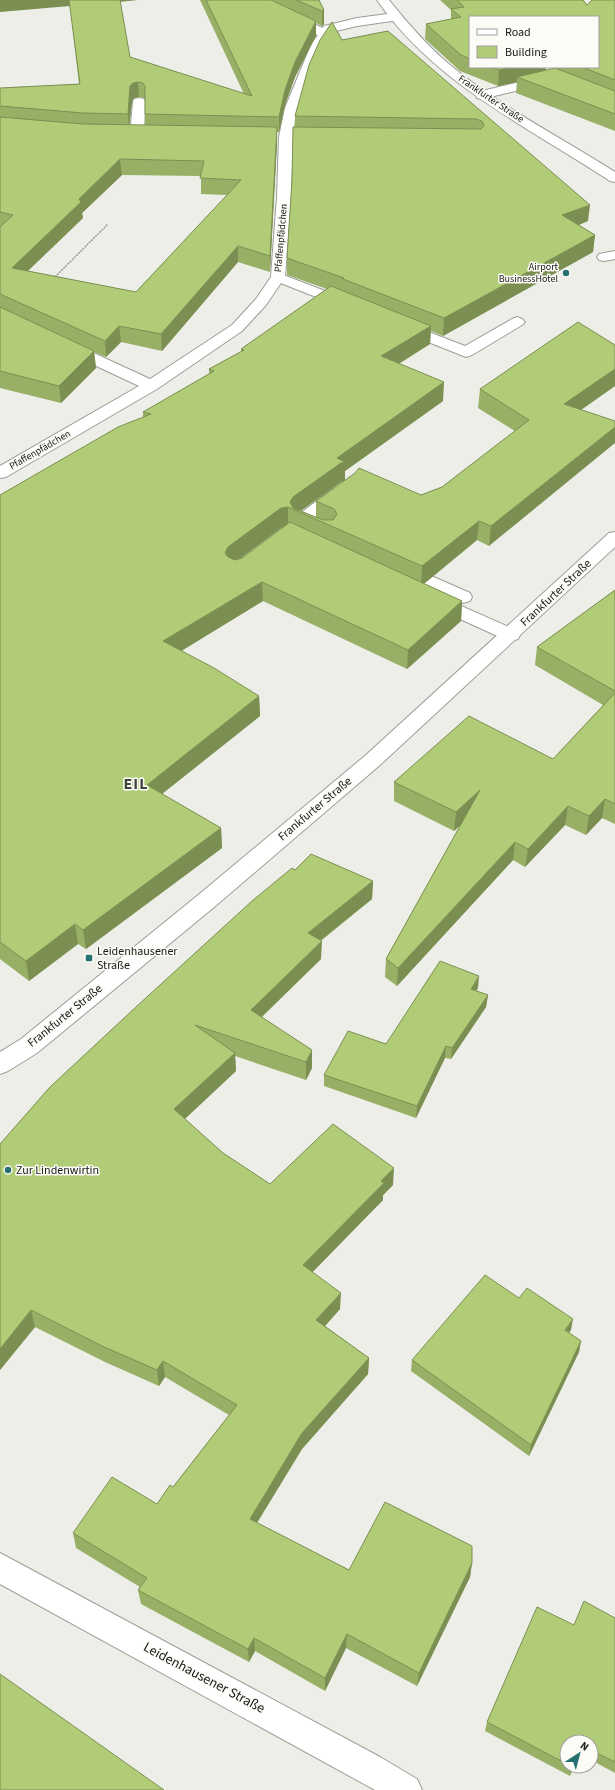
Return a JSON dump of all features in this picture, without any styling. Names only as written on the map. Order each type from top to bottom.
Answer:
[{"type":"street","name":"Frankfurter Straße","points":[[383,0],[395,17],[436,58],[460,79],[482,95],[578,153],[615,178]]},
{"type":"street","points":[[280,13],[326,34]]},
{"type":"street","name":"Pfaffenpfädchen","points":[[0,473],[151,386],[237,328],[262,302],[278,277],[284,197],[286,137],[291,108],[317,45],[328,30],[357,22],[395,17]]},
{"type":"street","points":[[482,95],[552,73],[615,103]]},
{"type":"street","points":[[137,135],[139,102]]},
{"type":"street","points":[[122,135],[152,135]]},
{"type":"street","points":[[270,137],[302,138]]},
{"type":"street","points":[[278,277],[365,311]]},
{"type":"street","points":[[386,320],[466,352],[517,322]]},
{"type":"street","points":[[54,340],[151,386]]},
{"type":"street","points":[[288,533],[323,541],[300,522],[348,487]]},
{"type":"street","name":"Frankfurter Straße","points":[[0,1064],[29,1046],[205,902],[373,760],[517,629],[615,537]]},
{"type":"street","points":[[387,570],[517,629]]},
{"type":"street","name":"Leidenhausener Straße","points":[[0,1568],[369,1768],[406,1790]]},
{"type":"path","points":[[54,278],[108,224]]},
{"type":"building","points":[[69,0],[120,0],[130,57],[252,96],[206,0],[271,0],[316,21],[295,62],[285,90],[279,117],[145,114],[145,86],[143,83],[138,82],[133,83],[130,86],[128,114],[83,113],[0,106],[0,88],[80,84]]},
{"type":"building","points":[[296,0],[319,0],[324,10],[322,11]]},
{"type":"building","points":[[457,0],[583,0],[587,5],[592,0],[615,0],[615,80],[585,68],[599,68],[599,16],[469,16],[469,59],[461,55],[426,24],[461,17],[451,9],[464,7]]},
{"type":"building","points":[[332,22],[342,40],[388,31],[590,205],[562,215],[595,235],[444,318],[343,279],[344,278],[287,258],[292,180],[293,127],[481,129],[484,126],[482,121],[476,119],[295,116],[309,65],[320,40]]},
{"type":"building","points":[[494,68],[509,68],[499,70]]},
{"type":"building","points":[[555,68],[615,91],[615,114],[517,77]]},
{"type":"building","points":[[0,117],[83,124],[277,127],[270,256],[238,246],[161,334],[119,326],[105,341],[0,294],[0,227],[13,215],[0,212]],"holes":[[[120,159],[204,161],[200,178],[241,180],[136,292],[12,268],[81,202],[79,199]]]},
{"type":"building","points":[[331,286],[431,326],[381,356],[444,382],[337,458],[345,462],[341,463],[293,497],[290,502],[293,508],[323,520],[333,520],[337,514],[334,509],[316,501],[355,473],[359,468],[421,495],[442,487],[529,420],[480,389],[578,322],[615,345],[615,369],[564,404],[615,421],[615,427],[491,526],[479,521],[422,566],[288,507],[281,508],[228,547],[225,553],[228,557],[235,560],[242,558],[290,522],[462,601],[408,650],[262,582],[163,641],[214,668],[259,696],[147,785],[221,828],[83,930],[75,924],[26,961],[0,942],[0,495],[118,427],[151,414],[143,412],[214,371],[209,369],[244,350],[241,349]]},
{"type":"building","points":[[0,307],[94,351],[59,386],[0,371]]},
{"type":"building","points":[[615,590],[615,691],[537,647]]},
{"type":"building","points":[[615,693],[615,804],[605,799],[589,816],[568,806],[528,849],[515,842],[398,968],[386,959],[480,790],[456,812],[394,782],[469,716],[553,759]]},
{"type":"building","points":[[311,854],[373,881],[308,933],[322,941],[251,1010],[312,1050],[306,1062],[195,1025],[235,1053],[174,1109],[223,1153],[270,1184],[333,1124],[394,1168],[381,1181],[384,1183],[303,1265],[341,1293],[316,1320],[369,1358],[302,1433],[250,1519],[349,1570],[385,1502],[472,1546],[472,1563],[419,1673],[347,1634],[325,1678],[254,1638],[248,1649],[138,1590],[147,1578],[73,1533],[112,1477],[157,1504],[170,1485],[173,1487],[237,1405],[163,1361],[157,1370],[102,1346],[31,1310],[0,1349],[0,1144],[50,1087],[252,901],[292,868],[295,870]]},
{"type":"building","points":[[440,961],[479,976],[471,989],[488,995],[452,1048],[446,1046],[417,1106],[324,1075],[348,1031],[386,1044]]},
{"type":"building","points":[[485,1275],[519,1298],[527,1288],[573,1319],[565,1330],[581,1341],[531,1445],[412,1360]]},
{"type":"building","points":[[584,1601],[615,1618],[615,1762],[599,1754],[599,1734],[559,1734],[559,1760],[487,1722],[537,1607],[574,1625]]},
{"type":"building","points":[[0,1674],[164,1790],[0,1790]]},
{"type":"place","name":"Airport BusinessHotel","points":[[566,273]]},
{"type":"place","name":"Leidenhausener Straße","points":[[89,958]]},
{"type":"place","name":"Zur Lindenwirtin","points":[[8,1170]]},
{"type":"district","name":"EIL","points":[[136,784]]}]
